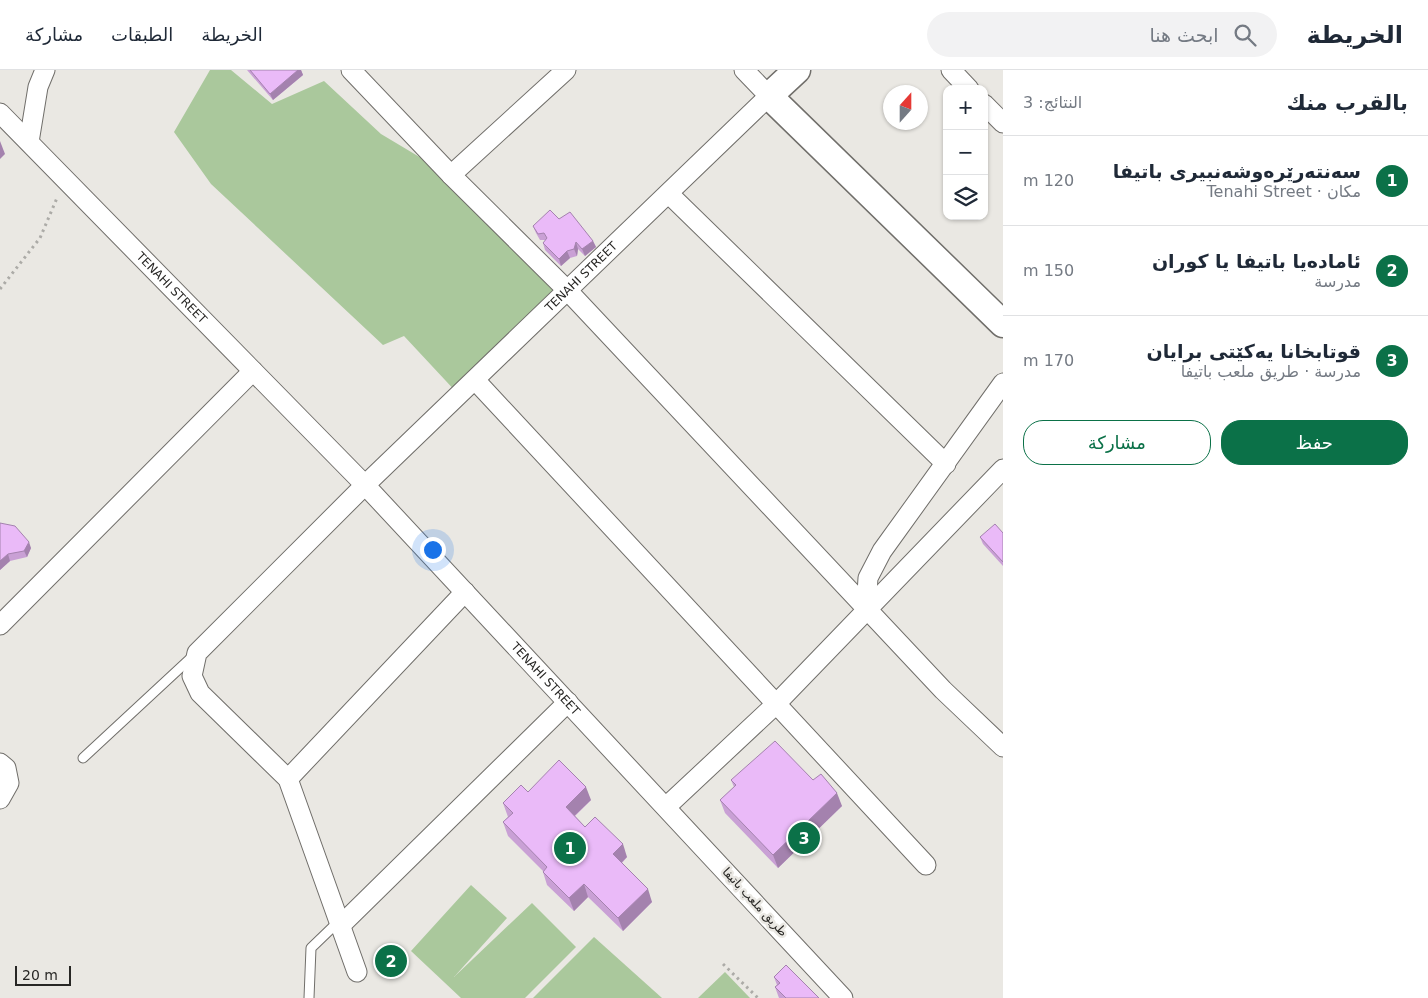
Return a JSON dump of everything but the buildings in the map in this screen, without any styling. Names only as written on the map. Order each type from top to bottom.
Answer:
[{"type":"street","points":[[29,142],[38,87],[45,70]]},
{"type":"street","points":[[352,70],[451,176],[568,291],[943,690],[1003,747]]},
{"type":"street","points":[[451,176],[566,70]]},
{"type":"street","points":[[744,70],[1003,324]]},
{"type":"street","name":"TENAHI STREET","points":[[365,485],[797,70]]},
{"type":"street","points":[[951,70],[965,85]]},
{"type":"street","points":[[988,108],[1003,124]]},
{"type":"street","name":"TENAHI STREET","points":[[0,113],[365,485],[666,807]]},
{"type":"street","points":[[669,194],[946,464]]},
{"type":"street","points":[[0,625],[253,371]]},
{"type":"street","points":[[475,380],[775,705],[926,865]]},
{"type":"street","points":[[866,609],[868,578],[882,551],[1003,383]]},
{"type":"street","points":[[666,807],[775,705],[1003,468]]},
{"type":"street","points":[[357,972],[288,779],[200,693],[192,676],[197,653],[365,485]]},
{"type":"street","points":[[288,779],[465,592]]},
{"type":"street","points":[[339,924],[568,702]]},
{"type":"street","points":[[0,762],[6,768],[9,782],[0,798]]},
{"type":"street","name":"طريق ملعب باتيفا","points":[[666,807],[843,998]]},
{"type":"lane","points":[[83,758],[197,653]]},
{"type":"lane","points":[[309,998],[311,948],[339,924]]},
{"type":"path","points":[[0,289],[40,238],[65,179]]},
{"type":"path","points":[[723,964],[758,998]]},
{"type":"green space","points":[[210,70],[231,70],[272,104],[324,81],[381,134],[453,177],[568,291],[459,395],[404,336],[383,345],[211,184],[174,132]]},
{"type":"green space","points":[[471,885],[507,918],[454,977],[532,903],[576,947],[525,998],[461,998],[411,951]]},
{"type":"green space","points":[[594,937],[662,998],[533,998]]},
{"type":"green space","points":[[725,972],[750,998],[698,998]]},
{"type":"place","name":"قوتابخانا يه‌كێتى برايان","points":[[804,838]]},
{"type":"place","name":"سه‌نته‌رێره‌وشه‌نبيرى باتيفا","points":[[570,848]]},
{"type":"place","name":"ئامادەیا باتیفا يا كوران","points":[[391,961]]}]
